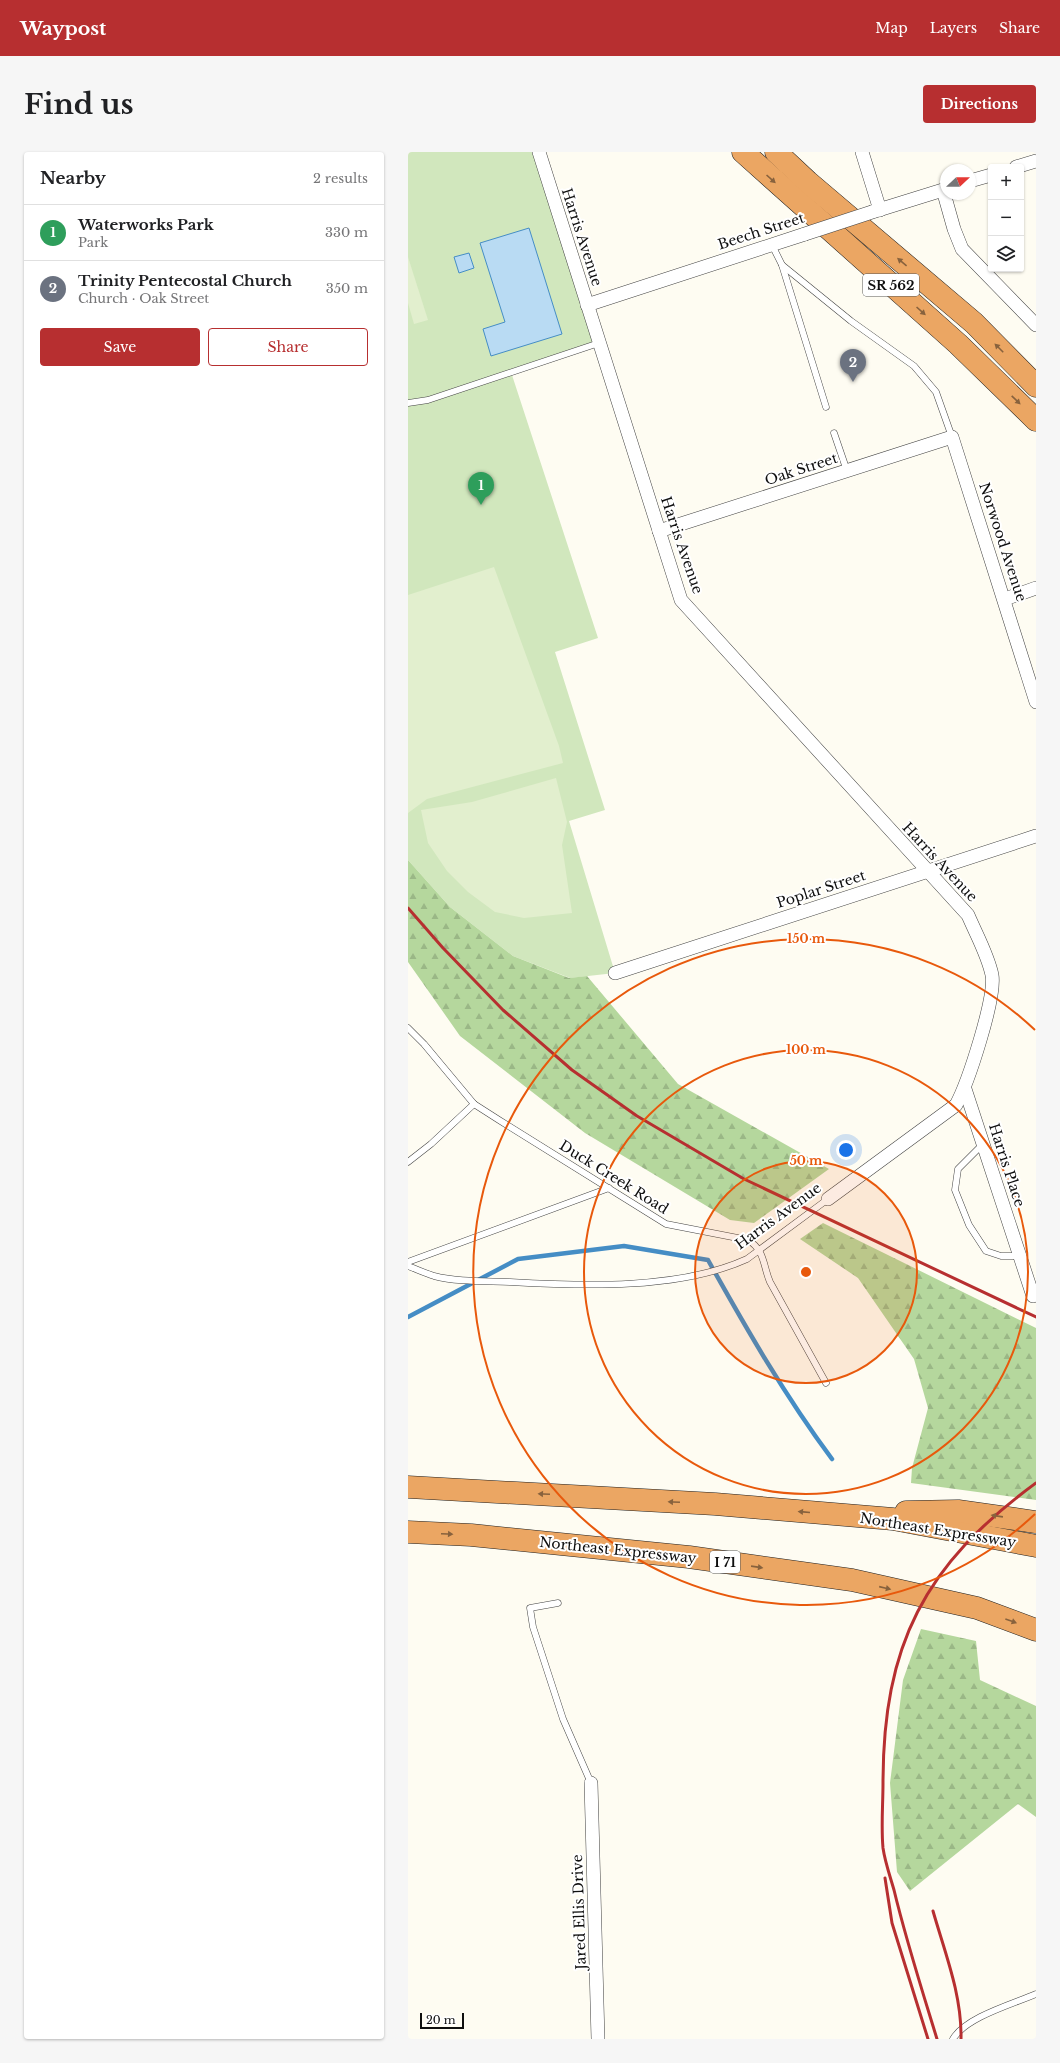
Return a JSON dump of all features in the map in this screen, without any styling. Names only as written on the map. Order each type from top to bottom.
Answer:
[{"type":"highway","name":"SR 562","points":[[743,152],[958,344],[1036,420]]},
{"type":"highway","name":"SR 562","points":[[776,152],[808,182],[974,323],[1036,386]]},
{"type":"highway","name":"Northeast Expressway","points":[[408,1487],[715,1504],[834,1514],[893,1520],[1036,1546]]},
{"type":"highway","points":[[834,1514],[958,1511],[1036,1522]]},
{"type":"highway","name":"Northeast Expressway","points":[[408,1532],[471,1535],[689,1557],[852,1580],[977,1608],[1036,1630]]},
{"type":"street","name":"Harris Avenue","points":[[539,152],[681,600],[927,872],[968,915],[992,974],[992,997],[965,1089],[956,1105],[828,1199]]},
{"type":"street","points":[[862,152],[876,211]]},
{"type":"street","points":[[1024,165],[1036,161]]},
{"type":"street","points":[[976,179],[988,176]]},
{"type":"street","name":"Beech Street","points":[[587,305],[940,191]]},
{"type":"street","points":[[947,200],[954,229],[962,249],[1036,325]]},
{"type":"street","name":"Oak Street","points":[[659,531],[952,437]]},
{"type":"street","name":"Norwood Avenue","points":[[952,437],[1005,599],[1036,702]]},
{"type":"street","points":[[1005,599],[1036,588]]},
{"type":"street","name":"Poplar Street","points":[[615,973],[1036,836]]},
{"type":"street","name":"Harris Place","points":[[965,1089],[1033,1296]]},
{"type":"street","name":"Jared Ellis Drive","points":[[590,1783],[598,2039]]},
{"type":"lane","points":[[772,245],[782,265],[826,407]]},
{"type":"lane","points":[[782,265],[850,321],[914,366],[936,392],[952,437]]},
{"type":"lane","points":[[408,403],[428,400],[599,343]]},
{"type":"lane","points":[[834,433],[847,471]]},
{"type":"lane","name":"Duck Creek Road","points":[[408,1028],[424,1044],[474,1104],[666,1224],[748,1240],[760,1249]]},
{"type":"lane","points":[[408,1162],[431,1144],[474,1104]]},
{"type":"lane","points":[[983,1144],[958,1169],[955,1190],[969,1225],[986,1251],[1001,1256],[1020,1256]]},
{"type":"lane","points":[[408,1262],[609,1188]]},
{"type":"lane","name":"Harris Avenue","points":[[408,1266],[434,1276],[482,1281],[572,1285],[656,1281],[697,1275],[734,1265],[747,1259],[828,1199]]},
{"type":"lane","points":[[760,1249],[765,1271],[770,1282],[826,1383]]},
{"type":"lane","points":[[558,1603],[530,1608],[533,1627],[563,1719],[590,1783]]},
{"type":"lane","points":[[953,2039],[957,2032],[983,2016],[1036,1994]]},
{"type":"green space","points":[[408,152],[539,152],[599,343],[511,372],[598,638],[555,652],[605,810],[569,821],[615,973],[570,978],[513,956],[450,907],[408,860]]},
{"type":"green space","points":[[408,257],[428,320],[414,324],[408,303]]},
{"type":"green space","points":[[494,567],[559,746],[563,763],[427,799],[408,813],[408,595]]},
{"type":"green space","points":[[556,778],[567,822],[562,845],[572,913],[524,918],[495,912],[468,892],[447,871],[428,843],[421,810],[472,802]]},
{"type":"green space","points":[[408,860],[450,907],[513,956],[569,978],[587,976],[678,1084],[829,1169],[754,1223],[730,1220],[585,1133],[460,1036],[408,962]]},
{"type":"green space","points":[[823,1223],[1036,1328],[1036,1500],[911,1483],[912,1468],[928,1408],[914,1359],[858,1278],[800,1239]]},
{"type":"green space","points":[[921,1629],[976,1641],[980,1680],[1036,1706],[1036,1817],[1018,1804],[910,1891],[897,1872],[890,1783],[903,1680]]},
{"type":"water","points":[[529,228],[562,334],[491,356],[483,329],[505,322],[480,243]]},
{"type":"water","points":[[469,253],[474,268],[459,273],[454,257]]},
{"type":"waterway","points":[[408,1317],[518,1259],[624,1246],[708,1260],[782,1386],[832,1459]]},
{"type":"railway","points":[[408,908],[443,948],[503,1010],[572,1070],[637,1116],[744,1179],[1036,1317]]},
{"type":"railway","points":[[937,2039],[909,1946],[886,1864],[883,1848],[882,1816],[885,1734],[891,1689],[902,1649],[918,1612],[938,1578],[965,1545],[997,1514],[1036,1483]]},
{"type":"railway","points":[[885,1878],[892,1923],[928,2039]]},
{"type":"railway","points":[[933,1911],[956,1990],[961,2023],[961,2039]]},
{"type":"place","name":"Trinity Pentecostal Church","points":[[853,382]]},
{"type":"place","name":"Waterworks Park","points":[[481,505]]}]
